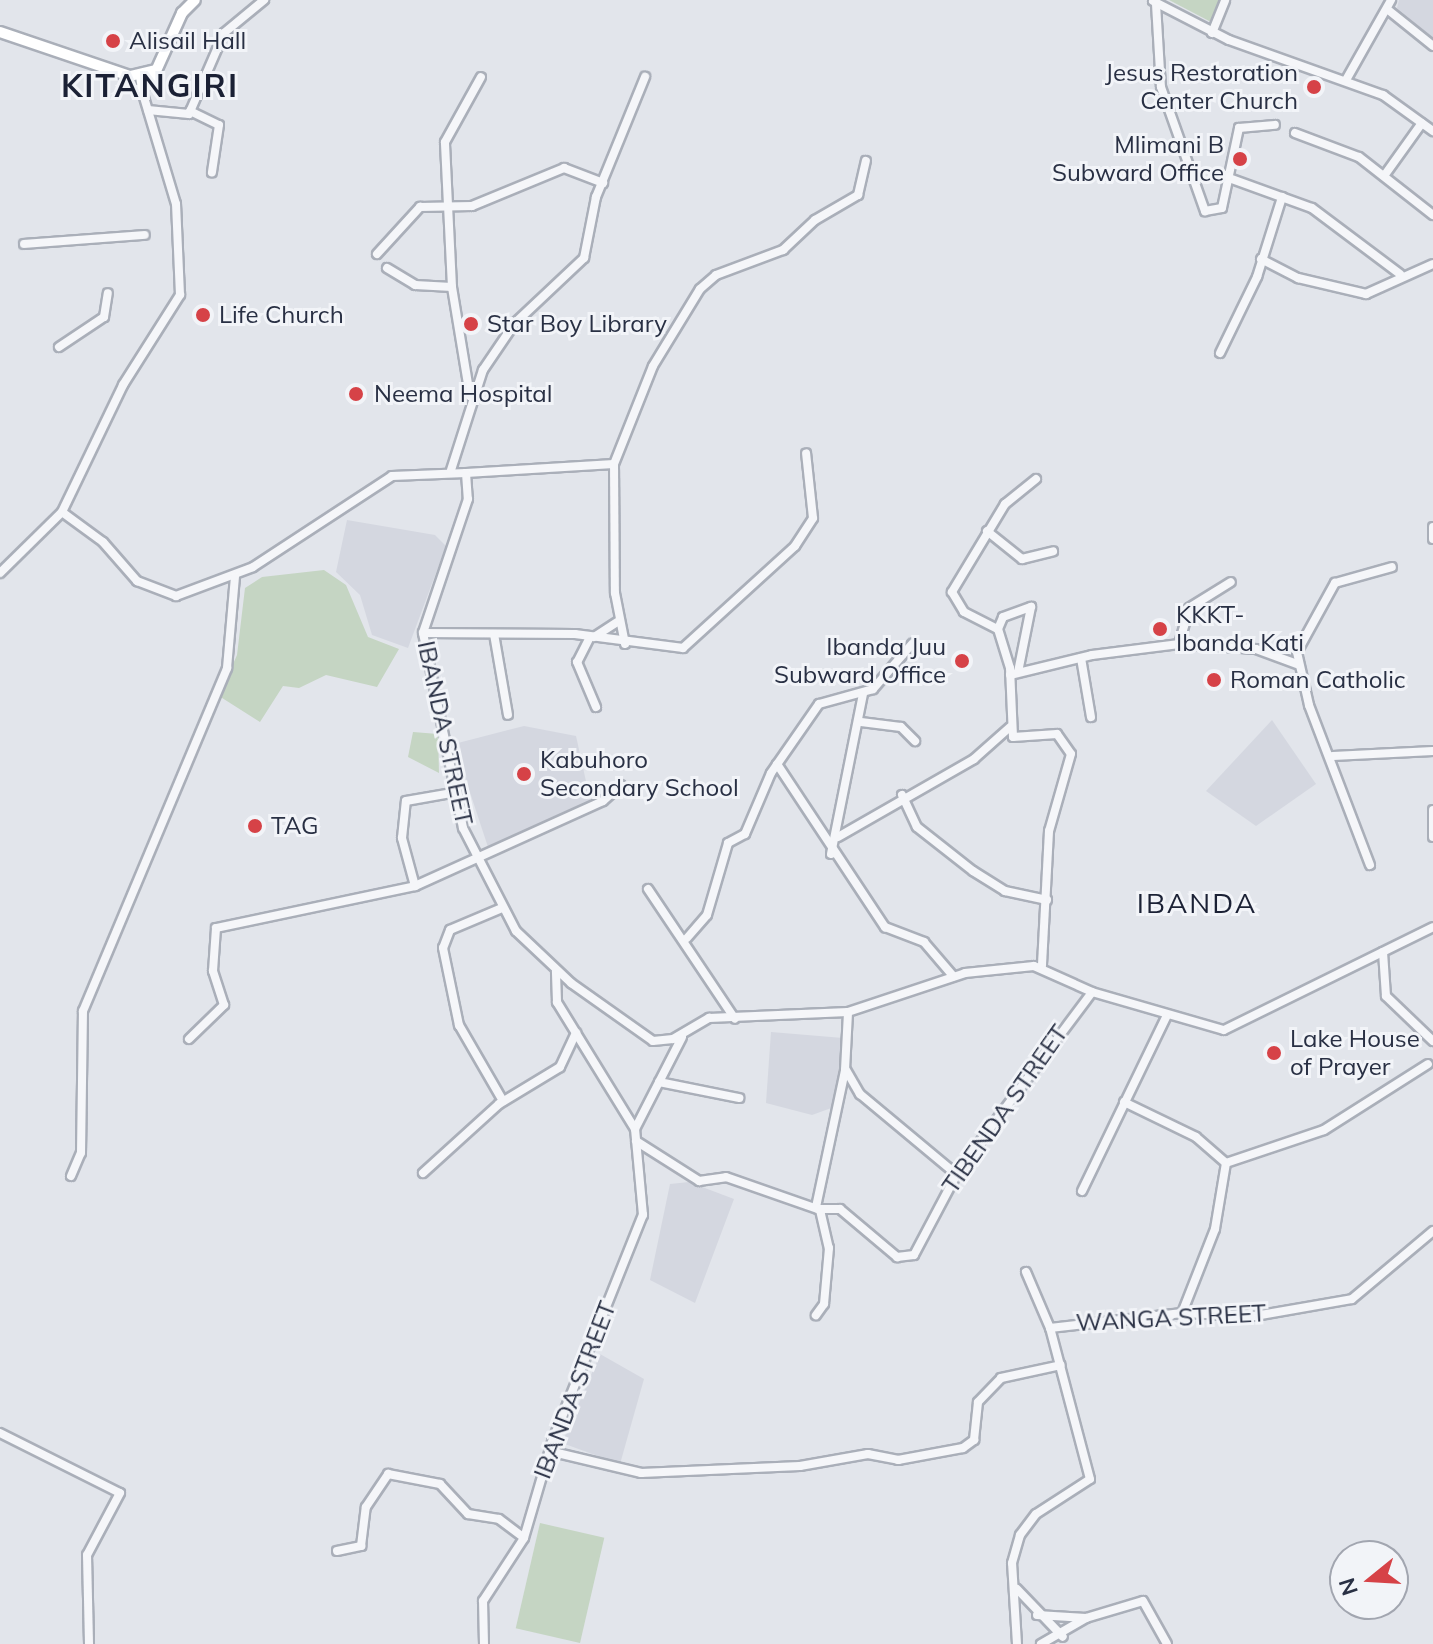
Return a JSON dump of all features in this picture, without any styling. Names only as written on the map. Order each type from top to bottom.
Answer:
[{"type":"main road","points":[[0,32],[144,82],[182,13],[195,0]]},
{"type":"street","points":[[148,110],[179,117],[190,111],[224,33],[264,0]]},
{"type":"street","points":[[1212,33],[1225,0]]},
{"type":"street","points":[[1154,2],[1212,33],[1346,80],[1433,131]]},
{"type":"street","points":[[1154,2],[1161,87],[1205,211],[1222,208],[1239,128],[1275,125]]},
{"type":"street","points":[[1346,80],[1389,4],[1433,46]]},
{"type":"street","points":[[470,397],[452,287],[446,135],[481,77]]},
{"type":"street","points":[[451,470],[470,397],[515,323],[584,258],[603,183],[645,77]]},
{"type":"street","points":[[0,573],[62,512],[184,278],[176,204],[148,110],[144,82]]},
{"type":"street","points":[[190,111],[219,125],[212,172]]},
{"type":"street","points":[[1384,176],[1422,123]]},
{"type":"street","points":[[1295,133],[1359,157],[1433,215]]},
{"type":"street","points":[[625,644],[617,622],[614,464],[653,366],[700,289],[716,275],[783,250],[815,220],[858,195],[866,161]]},
{"type":"street","points":[[377,254],[417,208],[447,209],[480,204],[564,168],[603,183]]},
{"type":"street","points":[[1229,178],[1282,197],[1347,229],[1400,274]]},
{"type":"street","points":[[1220,353],[1261,259],[1282,197]]},
{"type":"street","points":[[24,244],[145,235]]},
{"type":"street","points":[[1261,259],[1298,278],[1366,294],[1400,274],[1433,264]]},
{"type":"street","points":[[387,268],[415,285],[452,287]]},
{"type":"street","points":[[59,347],[104,317],[108,293]]},
{"type":"street","points":[[423,633],[592,638],[683,648],[795,546],[813,512],[806,453]]},
{"type":"street","points":[[62,512],[156,594],[201,590],[235,576],[371,485],[405,473],[451,470],[466,473],[614,464]]},
{"type":"street","name":"IBANDA STREET","points":[[466,473],[468,499],[423,633],[452,793],[477,859],[502,908],[556,971],[653,1041],[682,1035],[709,1018],[848,1012],[953,976],[1042,966]]},
{"type":"street","points":[[998,629],[964,612],[952,592],[1005,504],[1036,479]]},
{"type":"street","points":[[1433,527],[1433,539]]},
{"type":"street","points":[[987,531],[1022,559],[1053,551]]},
{"type":"street","points":[[1370,865],[1333,756],[1297,664],[1303,635],[1335,583],[1392,567]]},
{"type":"street","points":[[71,1176],[81,1153],[83,1011],[227,668],[235,576]]},
{"type":"street","points":[[1179,644],[1189,608],[1231,582]]},
{"type":"street","points":[[1014,674],[998,629],[1003,617],[1031,607],[1014,674],[1010,727],[1020,741],[1057,734],[1071,754],[1049,831],[1042,966],[1092,992],[1167,1015],[1235,1028],[1433,927]]},
{"type":"street","points":[[596,707],[577,662],[592,638],[617,622]]},
{"type":"street","points":[[494,634],[508,715]]},
{"type":"street","points":[[687,938],[707,915],[724,850],[745,834],[777,764],[819,704],[863,694],[912,644]]},
{"type":"street","points":[[1014,674],[1081,658],[1179,644],[1256,649],[1297,664]]},
{"type":"street","points":[[1081,658],[1091,717]]},
{"type":"street","points":[[831,854],[838,837],[861,722],[863,694]]},
{"type":"street","points":[[861,722],[901,727],[915,741]]},
{"type":"street","points":[[838,837],[902,795],[974,759],[1010,727]]},
{"type":"street","points":[[1333,756],[1433,751]]},
{"type":"street","points":[[777,764],[831,854],[885,927],[924,942],[953,976]]},
{"type":"street","points":[[189,1039],[224,1005],[213,971],[214,929],[415,886],[603,801],[621,785]]},
{"type":"street","points":[[415,886],[402,838],[406,801],[452,793]]},
{"type":"street","points":[[902,795],[917,827],[973,871],[1005,891],[1047,900]]},
{"type":"street","points":[[1433,810],[1433,837]]},
{"type":"street","points":[[648,889],[687,938],[735,1019]]},
{"type":"street","points":[[502,908],[450,930],[443,948],[459,1025],[503,1101]]},
{"type":"street","points":[[1383,952],[1386,996],[1433,1041]]},
{"type":"street","points":[[556,971],[555,997],[635,1129]]},
{"type":"street","name":"TIBENDA STREET","points":[[817,1208],[840,1209],[904,1259],[919,1249],[956,1174],[1092,992]]},
{"type":"street","points":[[816,1315],[824,1304],[829,1248],[817,1208],[845,1070],[848,1012]]},
{"type":"street","points":[[1082,1191],[1167,1015]]},
{"type":"street","points":[[423,1173],[503,1101],[560,1067],[576,1032]]},
{"type":"street","points":[[635,1129],[682,1035]]},
{"type":"street","points":[[1226,1163],[1324,1130],[1428,1064]]},
{"type":"street","points":[[845,1070],[860,1094],[956,1174]]},
{"type":"street","points":[[659,1082],[739,1098]]},
{"type":"street","points":[[1124,1102],[1196,1137],[1226,1163]]},
{"type":"street","name":"IBANDA STREET","points":[[484,1644],[483,1601],[524,1538],[549,1451],[641,1225],[635,1129]]},
{"type":"street","points":[[636,1141],[699,1181],[726,1177],[817,1208]]},
{"type":"street","points":[[1182,1313],[1215,1229],[1226,1163]]},
{"type":"street","name":"WANGA STREET","points":[[1020,1643],[1013,1550],[1029,1522],[1090,1479],[1050,1328],[1182,1313],[1255,1316],[1352,1299],[1433,1231]]},
{"type":"street","points":[[1026,1272],[1050,1328]]},
{"type":"street","points":[[549,1451],[641,1473],[800,1466],[868,1454],[898,1460],[963,1448],[974,1440],[975,1407],[1001,1378],[1061,1365]]},
{"type":"street","points":[[0,1433],[120,1493],[87,1555],[89,1644]]},
{"type":"street","points":[[337,1551],[361,1546],[366,1507],[388,1474],[440,1484],[468,1514],[499,1519],[524,1538]]},
{"type":"street","points":[[1014,1581],[1037,1615],[1063,1637]]},
{"type":"street","points":[[1037,1615],[1086,1618],[1143,1601],[1167,1644]]},
{"type":"street","points":[[1041,1644],[1063,1637],[1086,1618]]},
{"type":"shaded area","points":[[1399,0],[1433,0],[1433,38],[1397,8]]},
{"type":"shaded area","points":[[347,520],[435,535],[446,546],[408,648],[372,635],[360,595],[336,572]]},
{"type":"shaded area","points":[[1272,720],[1316,784],[1256,826],[1206,791]]},
{"type":"shaded area","name":"Kabuhoro Secondary School","points":[[524,726],[576,736],[591,804],[488,847],[454,744]]},
{"type":"shaded area","points":[[771,1032],[843,1038],[834,1107],[812,1115],[766,1103]]},
{"type":"shaded area","points":[[689,1182],[734,1199],[695,1303],[650,1280],[670,1184]]},
{"type":"shaded area","points":[[600,1354],[644,1379],[620,1464],[562,1443]]},
{"type":"green space","points":[[1169,0],[1219,0],[1211,22]]},
{"type":"green space","points":[[324,570],[346,585],[368,637],[399,649],[377,687],[326,675],[299,688],[283,686],[260,722],[219,696],[237,655],[245,588],[262,577]]},
{"type":"green space","points":[[413,732],[438,734],[439,773],[408,757]]},
{"type":"green space","points":[[540,1523],[604,1538],[580,1643],[516,1628]]},
{"type":"place","name":"Alisail Hall","points":[[113,41]]},
{"type":"place","name":"Jesus Restoration Center Church","points":[[1314,87]]},
{"type":"place","name":"Mlimani B Subward Office","points":[[1240,159]]},
{"type":"place","name":"Life Church","points":[[203,315]]},
{"type":"place","name":"Star Boy Library","points":[[471,324]]},
{"type":"place","name":"Neema Hospital","points":[[356,394]]},
{"type":"place","name":"KKKT- Ibanda Kati","points":[[1160,629]]},
{"type":"place","name":"Ibanda Juu Subward Office","points":[[962,661]]},
{"type":"place","name":"Roman Catholic","points":[[1214,680]]},
{"type":"place","name":"Kabuhoro Secondary School","points":[[524,774]]},
{"type":"place","name":"TAG","points":[[255,826]]},
{"type":"place","name":"Lake House of Prayer","points":[[1274,1053]]},
{"type":"district","name":"KITANGIRI","points":[[150,85]]},
{"type":"district","name":"IBANDA","points":[[1197,903]]}]
